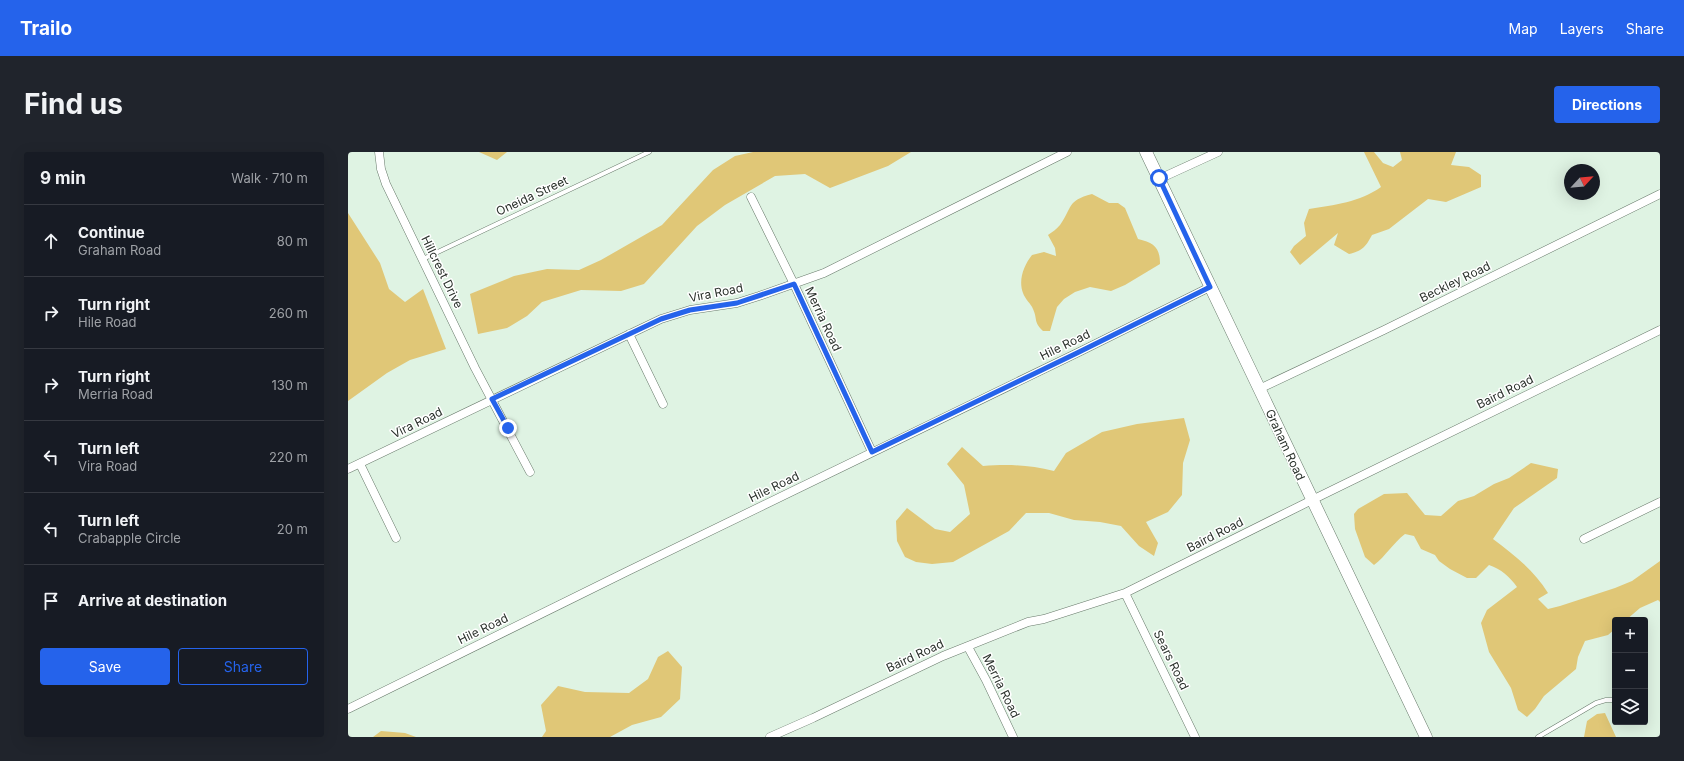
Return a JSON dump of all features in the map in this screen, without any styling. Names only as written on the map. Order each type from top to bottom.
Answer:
[{"type":"main road","name":"Graham Road","points":[[1146,152],[1426,737]]},
{"type":"street","name":"Hillcrest Drive","points":[[379,152],[381,169],[386,184],[475,368],[530,472]]},
{"type":"street","name":"Vira Road","points":[[348,469],[661,319],[675,314],[737,303],[824,273],[1067,152]]},
{"type":"street","points":[[1159,178],[1218,152]]},
{"type":"street","name":"Beckley Road","points":[[1259,389],[1384,330],[1660,194]]},
{"type":"street","name":"Merria Road","points":[[751,197],[794,284],[872,452]]},
{"type":"street","name":"Hile Road","points":[[348,709],[1210,287]]},
{"type":"street","name":"Baird Road","points":[[770,737],[943,656],[1028,622],[1044,619],[1125,593],[1660,330]]},
{"type":"street","points":[[629,334],[663,404]]},
{"type":"street","points":[[360,464],[396,538]]},
{"type":"street","points":[[1584,539],[1660,502]]},
{"type":"street","name":"Sears Road","points":[[1125,593],[1195,737]]},
{"type":"street","name":"Merria Road","points":[[968,647],[986,680],[1013,737]]},
{"type":"lane","name":"Oneida Street","points":[[423,260],[649,152]]},
{"type":"lane","points":[[1538,737],[1596,703],[1612,700]]},
{"type":"shaded area","points":[[479,152],[507,152],[497,160]]},
{"type":"shaded area","points":[[753,152],[911,152],[888,166],[830,188],[805,174],[775,176],[725,205],[697,226],[644,284],[621,291],[581,290],[542,302],[527,316],[507,328],[478,334],[470,294],[514,276],[547,269],[579,270],[601,260],[662,225],[713,170],[735,156]]},
{"type":"shaded area","points":[[1364,152],[1374,152],[1383,163],[1393,167],[1402,160],[1400,152],[1456,152],[1451,165],[1469,167],[1481,175],[1481,187],[1446,202],[1428,199],[1389,229],[1372,235],[1364,248],[1354,253],[1349,254],[1334,245],[1338,233],[1300,265],[1290,252],[1294,246],[1306,236],[1304,223],[1309,209],[1356,199],[1381,187]]},
{"type":"shaded area","points":[[1092,194],[1109,203],[1118,203],[1125,208],[1138,239],[1148,242],[1155,247],[1159,253],[1160,264],[1125,285],[1111,291],[1090,287],[1075,292],[1064,299],[1057,307],[1050,331],[1043,331],[1038,325],[1033,309],[1023,293],[1021,283],[1024,268],[1032,255],[1044,252],[1056,256],[1055,248],[1048,235],[1060,225],[1074,202]]},
{"type":"shaded area","points":[[348,213],[380,263],[389,289],[405,302],[423,289],[446,349],[410,360],[387,373],[348,401]]},
{"type":"shaded area","points":[[1184,418],[1190,440],[1183,463],[1182,495],[1168,512],[1146,522],[1158,543],[1154,556],[1139,546],[1121,526],[1100,522],[1074,520],[1049,513],[1026,513],[1009,531],[953,562],[932,564],[916,562],[905,557],[897,541],[896,521],[907,508],[935,529],[950,532],[970,514],[964,485],[947,464],[962,447],[983,466],[1002,465],[1036,467],[1054,471],[1066,453],[1102,432],[1137,424]]},
{"type":"shaded area","points":[[1531,463],[1558,469],[1557,478],[1514,508],[1493,539],[1523,563],[1536,577],[1548,593],[1538,599],[1548,609],[1615,588],[1632,581],[1660,561],[1660,602],[1658,600],[1640,608],[1630,617],[1612,617],[1612,632],[1608,635],[1585,641],[1578,657],[1576,669],[1544,696],[1527,717],[1518,710],[1511,688],[1489,652],[1481,623],[1487,610],[1517,587],[1511,580],[1501,571],[1489,565],[1476,578],[1467,578],[1450,569],[1439,561],[1435,555],[1421,549],[1414,536],[1405,534],[1374,565],[1365,557],[1355,529],[1354,514],[1358,509],[1384,494],[1407,493],[1425,515],[1441,516],[1458,501],[1474,496],[1494,484],[1509,478]]},
{"type":"shaded area","points":[[668,651],[682,667],[680,699],[661,717],[632,725],[610,737],[542,737],[546,731],[541,705],[558,686],[585,692],[629,693],[648,679],[658,657]]},
{"type":"shaded area","points":[[1605,713],[1616,737],[1584,737],[1587,721],[1597,714]]},
{"type":"shaded area","points":[[381,731],[405,733],[416,737],[373,737]]},
{"type":"route","points":[[508,428],[492,399],[661,319],[690,310],[737,303],[794,284],[849,406],[872,452],[1210,287],[1159,178]]}]
